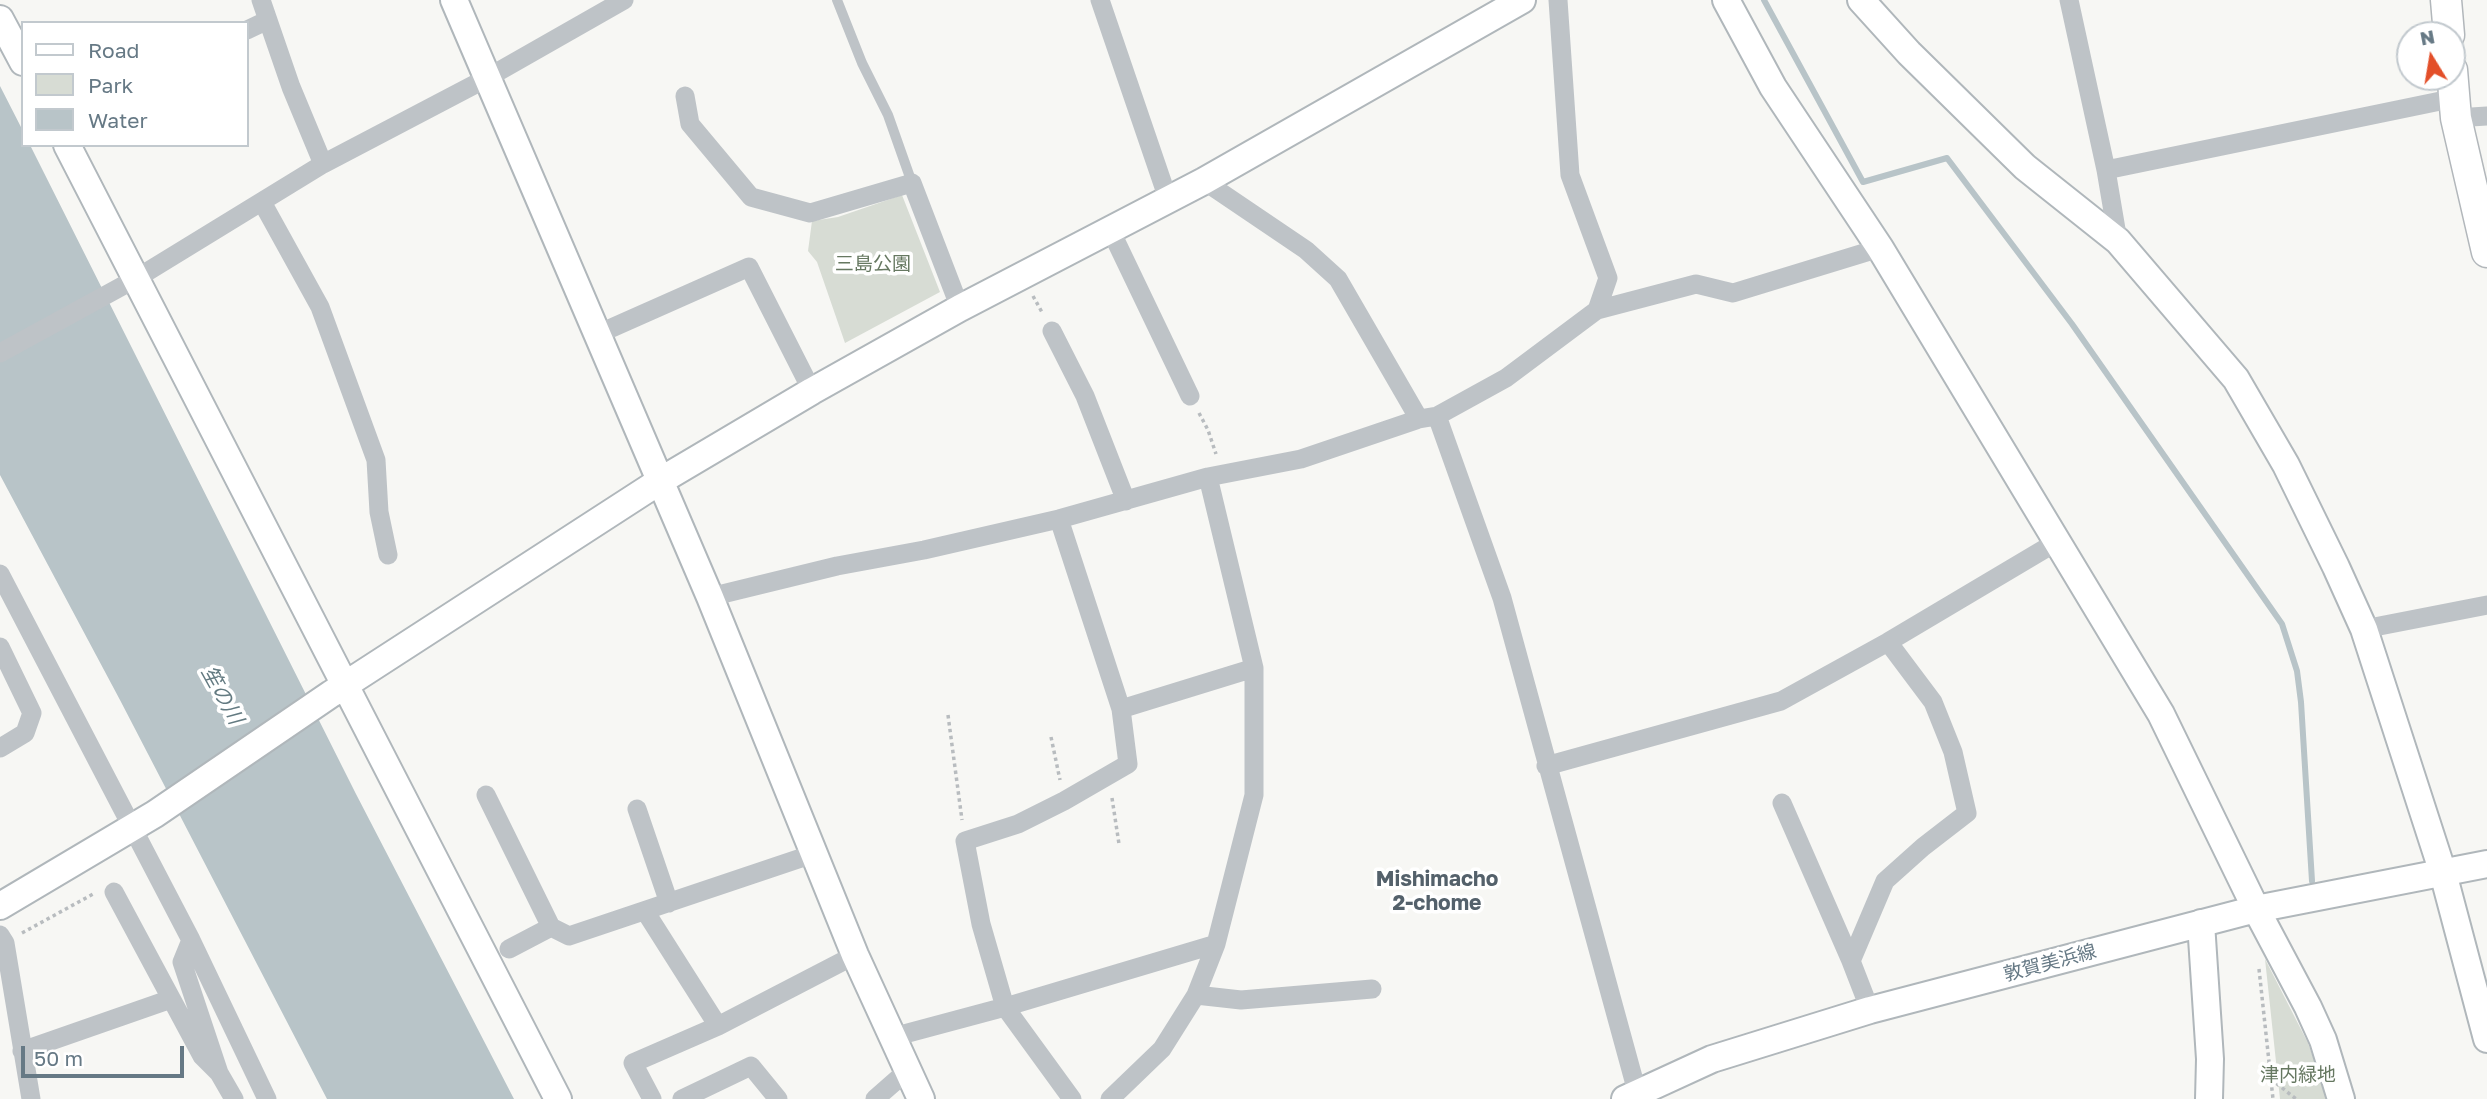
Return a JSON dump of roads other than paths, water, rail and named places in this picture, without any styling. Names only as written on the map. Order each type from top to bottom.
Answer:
[{"type":"main road","points":[[2445,0],[2447,21]]},
{"type":"main road","points":[[2454,95],[2487,252]]},
{"type":"street","points":[[261,0],[291,87],[323,164]]},
{"type":"street","points":[[454,0],[710,597],[816,853],[855,955],[921,1099]]},
{"type":"street","points":[[0,353],[129,282],[323,164],[487,78],[624,0]]},
{"type":"street","points":[[1100,0],[1168,199]]},
{"type":"street","points":[[0,906],[143,821],[338,690],[660,481],[812,391],[1022,275],[1204,181],[1522,0]]},
{"type":"street","points":[[1558,0],[1570,175],[1608,278],[1597,310]]},
{"type":"street","points":[[1726,0],[1773,87],[1880,248],[2161,714],[2323,1040],[2341,1099]]},
{"type":"street","points":[[1861,0],[1909,53],[2025,167],[2118,241],[2236,379],[2286,465],[2364,629],[2444,873],[2487,1039]]},
{"type":"street","points":[[2069,0],[2106,170],[2118,241]]},
{"type":"street","points":[[0,19],[21,58]]},
{"type":"street","points":[[248,30],[268,20]]},
{"type":"street","points":[[2106,170],[2454,95],[2487,116]]},
{"type":"street","points":[[685,96],[690,124],[751,197],[810,213],[912,183],[960,309]]},
{"type":"street","points":[[68,147],[129,282],[338,690],[558,1099]]},
{"type":"street","points":[[1204,181],[1306,250],[1338,279],[1428,417],[1502,598],[1634,1097]]},
{"type":"street","points":[[262,202],[320,307],[376,460],[379,512],[388,555]]},
{"type":"street","points":[[1110,229],[1190,396]]},
{"type":"street","points":[[710,597],[837,566],[924,550],[1059,519],[1216,475],[1301,459],[1428,417],[1506,378],[1597,310],[1696,285],[1734,293],[1880,248]]},
{"type":"street","points":[[598,334],[749,267],[812,391]]},
{"type":"street","points":[[1052,331],[1085,396],[1126,501]]},
{"type":"street","points":[[1110,1099],[1162,1049],[1196,995],[1216,944],[1254,795],[1254,668],[1216,475]]},
{"type":"street","points":[[1059,519],[1121,709],[1128,764],[1018,824],[965,841],[981,924],[1005,1007],[1072,1099]]},
{"type":"street","points":[[1546,766],[1781,701],[1888,642],[2058,541]]},
{"type":"street","points":[[0,574],[143,821],[191,940],[267,1099]]},
{"type":"street","points":[[2364,629],[2487,605]]},
{"type":"street","points":[[1851,961],[1885,881],[1923,846],[1967,813],[1953,752],[1933,702],[1888,642]]},
{"type":"street","points":[[0,647],[32,713],[25,733],[0,748]]},
{"type":"street","points":[[1121,709],[1254,668]]},
{"type":"street","points":[[486,795],[551,927],[569,936],[816,853]]},
{"type":"street","points":[[1782,803],[1870,1010]]},
{"type":"street","points":[[636,809],[669,903]]},
{"type":"street","name":"敦賀美浜線","points":[[1634,1097],[1712,1059],[1870,1010],[2256,909],[2487,864]]},
{"type":"street","points":[[114,892],[202,1056],[219,1073]]},
{"type":"street","points":[[645,911],[718,1026]]},
{"type":"street","points":[[2201,923],[2210,1059],[2209,1099]]},
{"type":"street","points":[[509,949],[551,927]]},
{"type":"street","points":[[3,939],[31,1099]]},
{"type":"street","points":[[191,940],[182,961],[219,1073],[234,1099]]},
{"type":"street","points":[[892,1037],[1005,1007],[1216,944]]},
{"type":"street","points":[[652,1099],[633,1063],[718,1026],[855,955]]},
{"type":"street","points":[[1196,995],[1241,1000],[1373,989]]},
{"type":"street","points":[[22,1051],[171,999]]},
{"type":"street","points":[[682,1099],[751,1066],[778,1099]]},
{"type":"street","points":[[875,1099],[908,1070]]},
{"type":"lane","points":[[837,0],[862,63],[888,115],[912,183]]},
{"type":"water","name":"笙の川","points":[[0,86],[21,127],[21,147],[31,147],[356,794],[514,1099],[327,1099],[0,475]]},
{"type":"waterway","points":[[1764,0],[1863,182],[1947,158],[2072,324],[2282,624],[2297,671],[2301,702],[2312,881]]},
{"type":"district","name":"Mishimacho 2-chome","points":[[1437,891]]},
{"type":"park label","name":"三島公園","points":[[873,264]]},
{"type":"park label","name":"津内緑地","points":[[2298,1075]]}]
